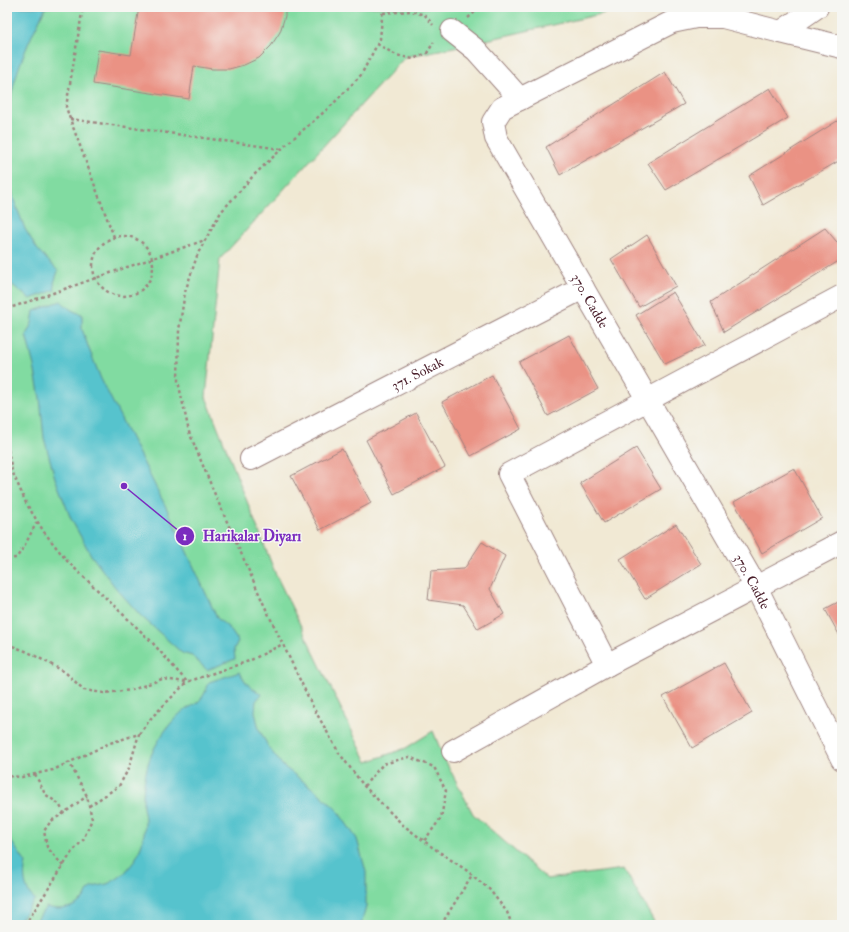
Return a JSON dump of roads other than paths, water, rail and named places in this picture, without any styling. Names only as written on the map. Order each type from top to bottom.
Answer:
[{"type":"street","points":[[781,32],[817,7]]},
{"type":"street","name":"370. Cadde","points":[[842,47],[723,17],[696,17],[672,22],[502,108],[493,122],[496,138],[756,587],[842,759]]},
{"type":"street","points":[[440,34],[476,50],[520,99]]},
{"type":"street","name":"371. Sokak","points":[[251,459],[583,288]]},
{"type":"street","points":[[607,665],[509,474],[842,296]]},
{"type":"street","points":[[453,751],[607,665],[842,542]]},
{"type":"water","points":[[7,7],[46,7],[18,69],[9,109],[7,109]]},
{"type":"water","points":[[7,170],[14,200],[25,229],[38,250],[58,271],[54,283],[55,290],[30,299],[11,284],[7,283]]},
{"type":"water","points":[[61,301],[66,306],[82,314],[82,329],[101,379],[171,517],[217,618],[229,628],[238,641],[234,649],[235,659],[207,670],[192,656],[182,653],[141,616],[115,587],[91,555],[71,519],[55,478],[44,438],[40,398],[26,335],[32,323],[34,311]]},
{"type":"water","points":[[240,672],[244,680],[249,685],[262,694],[256,701],[255,712],[259,729],[269,748],[283,766],[320,794],[337,810],[357,839],[366,872],[366,907],[361,925],[33,925],[46,907],[62,909],[77,904],[85,897],[90,889],[115,880],[132,865],[143,840],[145,820],[143,804],[144,781],[151,755],[157,744],[175,718],[201,699],[209,682]]},
{"type":"water","points":[[7,835],[26,863],[25,882],[31,896],[35,899],[16,925],[7,923]]},
{"type":"place","name":"Harikalar Diyarı","points":[[124,486]]}]
